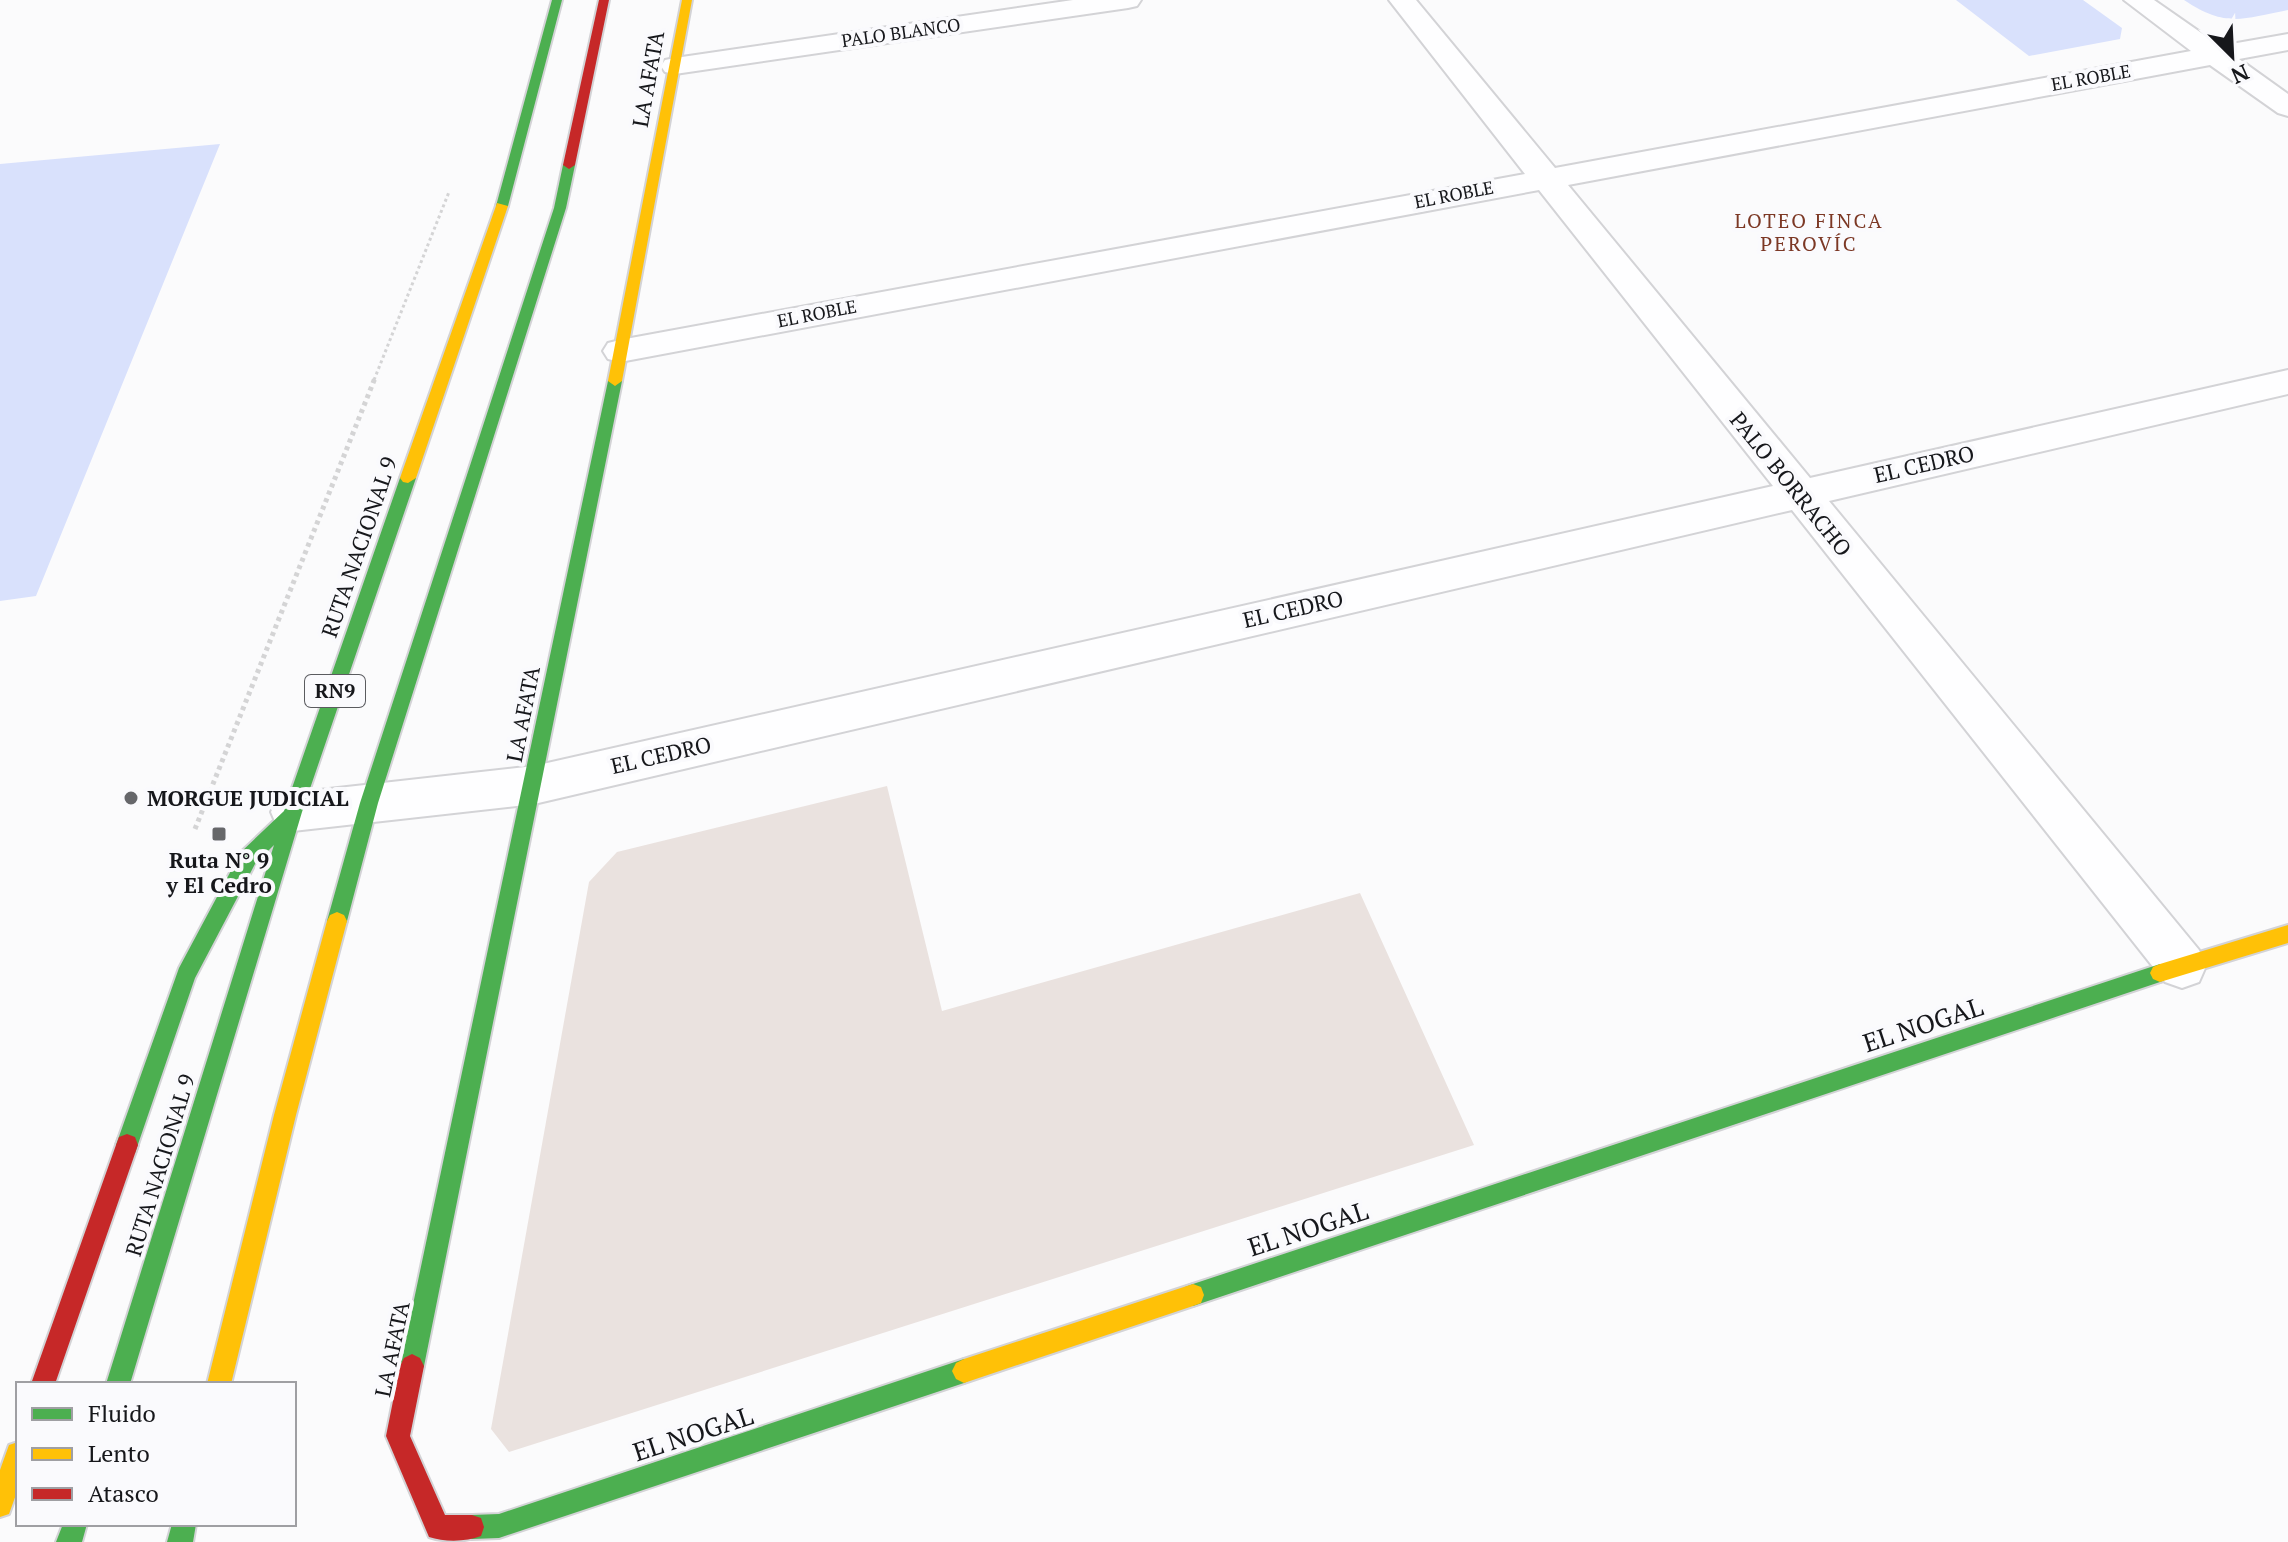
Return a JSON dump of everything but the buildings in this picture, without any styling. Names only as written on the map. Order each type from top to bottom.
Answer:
[{"type":"main road","name":"RUTA NACIONAL 9","points":[[119,1382],[293,812],[501,210],[557,0]]},
{"type":"main road","points":[[219,1382],[285,1115],[369,803],[560,208],[604,0]]},
{"type":"main road","name":"LA AFATA","points":[[398,1436],[534,785],[687,0]]},
{"type":"main road","points":[[44,1382],[186,975],[248,858],[293,812]]},
{"type":"main road","name":"EL NOGAL","points":[[398,1436],[434,1535],[499,1526],[2182,966],[2288,934]]},
{"type":"main road","points":[[0,1505],[16,1460]]},
{"type":"street","name":"PALO BLANCO","points":[[675,66],[1128,0]]},
{"type":"street","name":"PALO BORRACHO","points":[[1402,0],[2182,966]]},
{"type":"street","points":[[2137,0],[2288,107]]},
{"type":"street","name":"EL ROBLE","points":[[620,351],[2288,42]]},
{"type":"street","name":"EL CEDRO","points":[[293,812],[534,785],[2288,382]]},
{"type":"path","points":[[191,840],[452,184]]},
{"type":"shaded area","points":[[1956,0],[2083,0],[2122,28],[2120,39],[2029,56]]},
{"type":"shaded area","points":[[2184,0],[2288,0],[2288,10],[2246,18],[2223,18]]},
{"type":"shaded area","points":[[220,144],[36,596],[0,601],[0,164]]},
{"type":"traffic: fast","points":[[502,206],[557,0]]},
{"type":"traffic: fast","points":[[337,921],[369,803],[560,208],[569,165]]},
{"type":"traffic: fast","points":[[412,1366],[615,381]]},
{"type":"traffic: fast","points":[[119,1382],[293,812],[408,478]]},
{"type":"traffic: fast","points":[[127,1145],[186,975],[248,858],[289,817]]},
{"type":"traffic: fast","points":[[1193,1295],[2160,973]]},
{"type":"traffic: fast","points":[[472,1527],[499,1526],[964,1371]]},
{"type":"traffic: fast","points":[[69,1542],[74,1526]]},
{"type":"traffic: fast","points":[[180,1542],[184,1526]]},
{"type":"traffic: slow","points":[[615,381],[687,0]]},
{"type":"traffic: slow","points":[[408,478],[502,206]]},
{"type":"traffic: slow","points":[[219,1382],[285,1115],[337,921]]},
{"type":"traffic: slow","points":[[2160,973],[2288,934]]},
{"type":"traffic: slow","points":[[964,1371],[1193,1295]]},
{"type":"traffic: slow","points":[[0,1505],[16,1460]]},
{"type":"traffic: jam","points":[[569,165],[604,0]]},
{"type":"traffic: jam","points":[[44,1382],[127,1145]]},
{"type":"traffic: jam","points":[[412,1366],[398,1436],[438,1528],[472,1527]]},
{"type":"place","name":"MORGUE JUDICIAL","points":[[131,798]]},
{"type":"place","name":"Ruta N° 9 y El Cedro","points":[[219,834]]},
{"type":"district","name":"LOTEO FINCA PEROVÍC","points":[[1809,232]]}]
